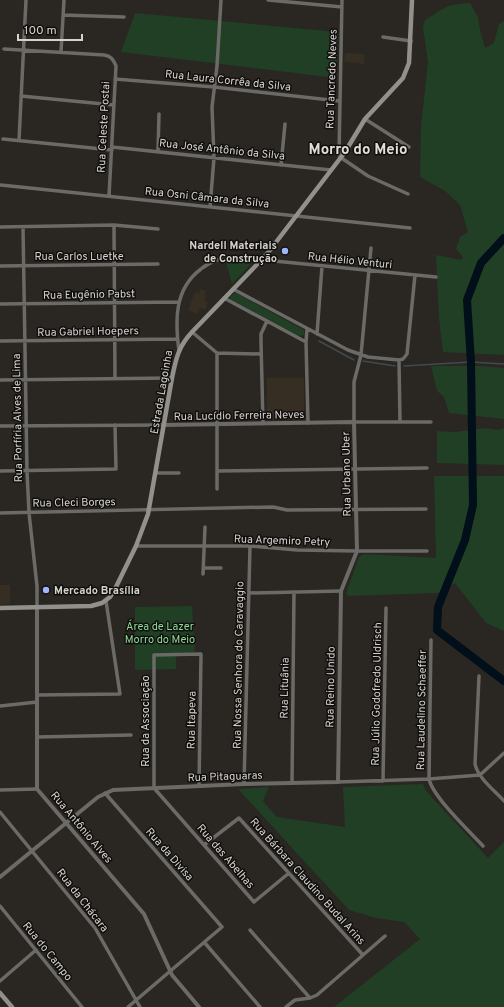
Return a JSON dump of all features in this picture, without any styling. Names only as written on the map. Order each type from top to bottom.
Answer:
[{"type":"main road","points":[[179,351],[192,332],[261,260],[331,170],[365,119],[403,78],[409,63],[412,0]]},
{"type":"main road","name":"Estrada Lagoinha","points":[[106,601],[115,589],[136,546],[149,510],[172,378],[179,351]]},
{"type":"main road","points":[[0,608],[91,606],[106,601]]},
{"type":"main road","points":[[0,993],[12,1007]]},
{"type":"street","points":[[19,140],[26,0]]},
{"type":"street","points":[[4,49],[61,52],[64,0]]},
{"type":"street","points":[[210,207],[214,158],[212,113],[217,66],[221,0]]},
{"type":"street","points":[[268,0],[342,7]]},
{"type":"street","name":"Rua Tancredo Neves","points":[[340,157],[338,151],[342,0]]},
{"type":"street","points":[[63,15],[124,17]]},
{"type":"street","points":[[383,37],[411,41]]},
{"type":"street","name":"Rua Celeste Postai","points":[[61,52],[108,56],[113,59],[116,66],[109,196]]},
{"type":"street","name":"Rua Laura Corrêa da Silva","points":[[115,79],[214,87],[339,101]]},
{"type":"street","points":[[21,96],[114,105]]},
{"type":"street","points":[[158,152],[159,114]]},
{"type":"street","points":[[365,119],[409,147]]},
{"type":"street","points":[[281,165],[285,124]]},
{"type":"street","name":"Rua José Antônio da Silva","points":[[3,139],[158,152],[331,170]]},
{"type":"street","points":[[340,157],[368,176],[408,194]]},
{"type":"street","name":"Rua Osni Câmara da Silva","points":[[1,185],[410,228]]},
{"type":"street","points":[[114,225],[115,379]]},
{"type":"street","points":[[0,227],[114,225],[158,229]]},
{"type":"street","name":"Rua Porfíria Alves de Lima","points":[[23,227],[27,471],[37,608]]},
{"type":"street","name":"Rua Urbano Uber","points":[[341,592],[356,551],[354,382],[361,355],[371,248]]},
{"type":"street","name":"Estrada Lagoinha","points":[[179,351],[177,339],[177,317],[179,302],[183,290],[189,280],[199,270],[211,262],[224,259],[261,260]]},
{"type":"street","name":"Rua Hélio Venturi","points":[[261,260],[436,277]]},
{"type":"street","name":"Rua Carlos Luetke","points":[[0,266],[158,264]]},
{"type":"street","points":[[317,334],[322,266]]},
{"type":"street","points":[[233,289],[348,350],[361,355],[399,360],[406,357],[415,275]]},
{"type":"street","points":[[224,298],[306,342]]},
{"type":"street","name":"Rua Eugênio Pabst","points":[[0,304],[179,302]]},
{"type":"street","points":[[263,423],[261,334],[267,321]]},
{"type":"street","points":[[307,329],[308,423]]},
{"type":"street","points":[[192,332],[217,353],[261,354]]},
{"type":"street","name":"Rua Gabriel Hoepers","points":[[0,342],[177,339]]},
{"type":"street","points":[[217,353],[217,489]]},
{"type":"street","points":[[399,360],[400,422]]},
{"type":"street","points":[[0,380],[172,378]]},
{"type":"street","name":"Rua Lucídio Ferreira Neves","points":[[0,426],[431,422]]},
{"type":"street","points":[[0,471],[116,469],[115,425]]},
{"type":"street","points":[[217,471],[427,468]]},
{"type":"street","points":[[156,473],[179,473]]},
{"type":"street","name":"Rua Cleci Borges","points":[[0,513],[273,507],[287,510],[426,509]]},
{"type":"street","points":[[203,574],[205,527]]},
{"type":"street","name":"Rua Argemiro Petry","points":[[136,546],[250,546],[297,550],[427,551]]},
{"type":"street","name":"Rua Nossa Senhora do Caravaggio","points":[[244,784],[250,546]]},
{"type":"street","points":[[204,568],[220,568]]},
{"type":"street","name":"Rua Lituânia","points":[[292,783],[294,592]]},
{"type":"street","points":[[249,593],[341,592]]},
{"type":"street","name":"Rua Reino Unido","points":[[338,782],[341,592]]},
{"type":"street","points":[[37,695],[120,694],[106,601]]},
{"type":"street","name":"Rua Antônio Alves","points":[[37,608],[38,788],[144,914],[170,971],[199,1007]]},
{"type":"street","name":"Rua Júlio Godofredo Uldrisch","points":[[383,781],[386,608]]},
{"type":"street","name":"Rua Laudelino Schaeffer","points":[[429,780],[431,640]]},
{"type":"street","name":"Rua Itapeva","points":[[154,655],[201,654],[199,786]]},
{"type":"street","name":"Rua da Associação","points":[[154,655],[154,788]]},
{"type":"street","points":[[479,676],[475,764],[480,775],[504,801]]},
{"type":"street","points":[[0,706],[37,702]]},
{"type":"street","points":[[38,737],[131,735]]},
{"type":"street","points":[[480,775],[504,753]]},
{"type":"street","name":"Rua Pitaguaras","points":[[0,877],[66,822],[105,793],[121,789],[244,784],[429,780],[480,775]]},
{"type":"street","points":[[429,780],[434,793],[483,846]]},
{"type":"street","points":[[0,790],[38,788]]},
{"type":"street","name":"Rua das Abelhas","points":[[154,788],[254,902],[289,873]]},
{"type":"street","name":"Rua da Divisa","points":[[105,793],[222,927],[204,942]]},
{"type":"street","name":"Rua da Chácara","points":[[0,812],[95,928],[140,1007]]},
{"type":"street","name":"Rua Bárbara Claudino Budal Arins","points":[[204,845],[240,818],[363,955]]},
{"type":"street","name":"Rua do Campo","points":[[0,906],[82,1007]]},
{"type":"street","points":[[250,930],[310,998]]},
{"type":"street","points":[[286,1007],[295,1000],[310,998],[317,995],[385,936]]},
{"type":"street","points":[[128,1007],[204,942],[260,1007]]},
{"type":"street","points":[[0,981],[36,950]]},
{"type":"shaded area","points":[[345,53],[364,54],[364,64],[344,62]]},
{"type":"shaded area","points":[[200,289],[206,291],[204,296],[206,297],[205,301],[208,302],[205,310],[200,308],[198,314],[188,310],[195,292],[199,293]]},
{"type":"shaded area","points":[[267,378],[304,378],[304,419],[267,420]]},
{"type":"shaded area","points":[[0,585],[10,585],[10,604],[0,604]]},
{"type":"green space","points":[[470,3],[478,17],[485,48],[494,43],[499,24],[504,21],[504,355],[443,352],[439,318],[436,255],[461,260],[463,257],[456,249],[460,237],[468,232],[460,205],[445,191],[420,177],[421,126],[428,62],[423,27],[425,20],[451,5]]},
{"type":"green space","points":[[135,13],[338,32],[336,78],[121,52]]},
{"type":"green space","points":[[226,262],[253,262],[232,284]]},
{"type":"green space","points":[[236,293],[304,330],[304,335],[299,336],[230,299],[231,296]]},
{"type":"green space","points":[[431,366],[481,366],[504,368],[504,419],[449,413],[444,397],[437,391]]},
{"type":"green space","points":[[485,428],[499,430],[504,428],[504,465],[437,463],[437,431],[455,432]]},
{"type":"green space","points":[[434,476],[504,476],[504,631],[486,623],[455,583],[438,593],[348,596],[346,593],[359,557],[364,554],[436,558]]},
{"type":"green space","name":"Área de Lazer Morro do Meio","points":[[192,606],[195,652],[176,653],[176,669],[135,670],[135,607]]},
{"type":"green space","points":[[423,784],[426,791],[488,858],[504,842],[504,1007],[334,1007],[420,939],[404,922],[376,918],[349,910],[238,789],[269,787],[263,801],[277,817],[345,827],[343,787]]},
{"type":"waterway","points":[[504,238],[481,263],[467,300],[471,362],[473,505],[465,540],[438,607],[437,630],[504,681]]},
{"type":"waterway","points":[[319,341],[354,360]]},
{"type":"waterway","points":[[363,361],[395,366]]},
{"type":"waterway","points":[[404,366],[471,362],[504,364]]},
{"type":"place","name":"Nardell Materiais de Construção","points":[[285,251]]},
{"type":"place","name":"Mercado Brasília","points":[[46,590]]},
{"type":"district","name":"Morro do Meio","points":[[358,149]]}]
